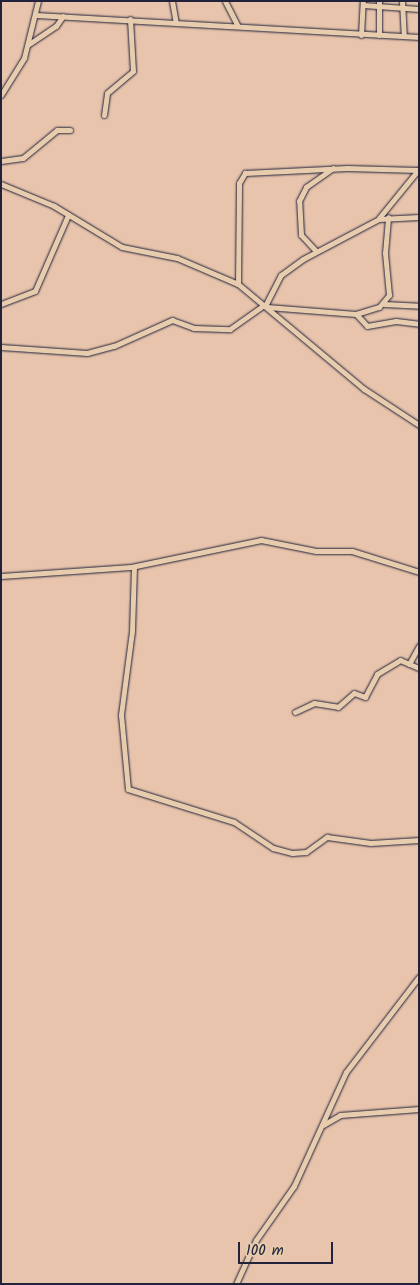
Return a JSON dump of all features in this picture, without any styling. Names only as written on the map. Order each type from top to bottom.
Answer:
[{"type":"street","points":[[1,95],[29,44],[38,1]]},
{"type":"street","points":[[172,1],[176,23]]},
{"type":"street","points":[[225,1],[238,26]]},
{"type":"street","points":[[379,1],[379,35]]},
{"type":"street","points":[[402,1],[404,9],[404,36]]},
{"type":"street","points":[[361,35],[363,3],[379,9],[419,9]]},
{"type":"street","points":[[36,15],[419,37]]},
{"type":"street","points":[[29,44],[56,26],[63,16]]},
{"type":"street","points":[[104,115],[107,93],[133,71],[130,19]]},
{"type":"street","points":[[1,161],[23,158],[57,130],[70,130]]},
{"type":"street","points":[[238,284],[241,177],[251,171],[333,168],[418,169]]},
{"type":"street","points":[[316,251],[301,235],[299,201],[306,187],[333,168]]},
{"type":"street","points":[[379,218],[418,169]]},
{"type":"street","points":[[1,184],[68,215],[122,247],[177,258],[238,284],[364,389],[419,425]]},
{"type":"street","points":[[1,304],[35,291],[68,215]]},
{"type":"street","points":[[384,304],[389,295],[384,253],[388,217]]},
{"type":"street","points":[[1,347],[87,352],[114,346],[172,320],[194,328],[225,330],[241,325],[265,306],[280,275],[316,251],[379,218],[419,217]]},
{"type":"street","points":[[265,306],[356,314],[384,304],[419,306]]},
{"type":"street","points":[[356,314],[367,326],[396,321],[419,324]]},
{"type":"street","points":[[1,576],[134,567],[261,540],[316,551],[352,551],[419,572]]},
{"type":"street","points":[[134,567],[132,631],[121,715],[128,789],[234,822],[273,848],[292,854],[306,852],[327,836],[372,843],[419,840]]},
{"type":"street","points":[[409,664],[419,646]]},
{"type":"street","points":[[295,712],[314,703],[337,708],[354,693],[365,697],[377,674],[400,660],[419,668]]},
{"type":"street","points":[[236,1284],[256,1240],[294,1186],[346,1072],[419,977]]},
{"type":"street","points":[[322,1125],[340,1115],[419,1109]]}]
